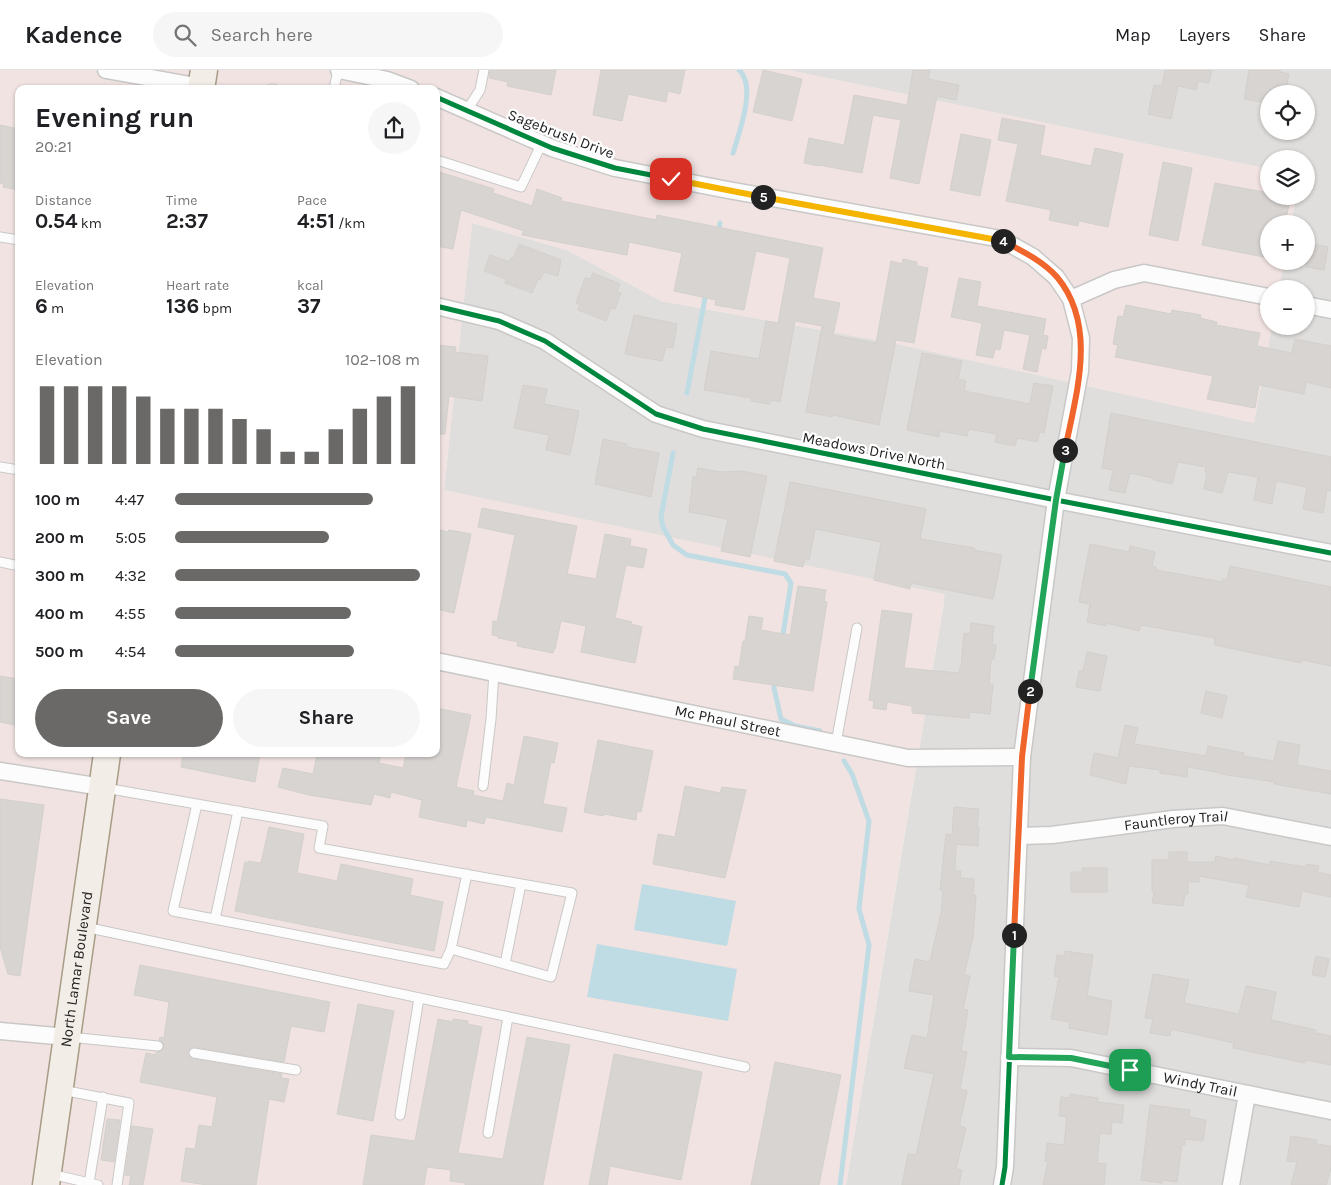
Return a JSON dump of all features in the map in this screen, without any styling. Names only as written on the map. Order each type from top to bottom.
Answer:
[{"type":"main road","name":"North Lamar Boulevard","points":[[47,1179],[107,757]]},
{"type":"street","points":[[106,70],[202,82]]},
{"type":"street","points":[[340,70],[387,80],[400,85]]},
{"type":"street","name":"Sagebrush Drive","points":[[440,99],[542,143],[615,168],[1001,239],[1033,257],[1056,276],[1071,299],[1081,338],[1080,371],[1056,500],[1022,757],[1002,1185]]},
{"type":"street","points":[[1071,299],[1114,280],[1144,273],[1260,295]]},
{"type":"street","name":"Meadows Drive North","points":[[440,307],[499,321],[545,341],[656,414],[703,429],[1331,553]]},
{"type":"street","points":[[1315,307],[1331,310]]},
{"type":"street","name":"Mc Phaul Street","points":[[440,662],[908,758],[1022,757]]},
{"type":"street","points":[[0,771],[102,787]]},
{"type":"street","name":"Fauntleroy Trail","points":[[1019,836],[1052,835],[1173,819],[1223,816],[1331,837]]},
{"type":"street","points":[[0,1031],[67,1037]]},
{"type":"street","name":"Windy Trail","points":[[1009,1057],[1071,1058],[1331,1111]]},
{"type":"street","points":[[1231,1185],[1247,1094]]},
{"type":"lane","points":[[335,85],[340,70]]},
{"type":"lane","points":[[467,110],[480,90],[484,70]]},
{"type":"lane","points":[[440,161],[521,186],[542,143]]},
{"type":"lane","points":[[0,237],[15,239]]},
{"type":"lane","points":[[0,467],[15,469]]},
{"type":"lane","points":[[0,562],[15,565]]},
{"type":"lane","points":[[836,743],[857,628]]},
{"type":"lane","points":[[483,786],[491,719],[494,672]]},
{"type":"lane","points":[[102,787],[322,826],[319,848],[572,893],[550,977],[452,950]]},
{"type":"lane","points":[[197,804],[173,911],[444,964],[452,950],[467,874]]},
{"type":"lane","points":[[215,919],[238,811]]},
{"type":"lane","points":[[505,964],[521,884]]},
{"type":"lane","points":[[82,926],[746,1067]]},
{"type":"lane","points":[[400,1115],[418,998]]},
{"type":"lane","points":[[488,1133],[508,1017]]},
{"type":"lane","points":[[67,1037],[158,1046]]},
{"type":"lane","points":[[194,1053],[296,1070]]},
{"type":"lane","points":[[59,1090],[130,1103],[117,1185]]},
{"type":"lane","points":[[47,1179],[94,1184],[103,1097]]},
{"type":"shaded area","points":[[0,70],[788,70],[1260,167],[1260,205],[1294,205],[1293,215],[1260,215],[1260,270],[1282,270],[1281,280],[1260,280],[1260,335],[1270,335],[1254,423],[893,343],[661,301],[567,250],[472,223],[444,490],[945,594],[846,1185],[0,1185]]},
{"type":"shaded area","points":[[788,70],[1331,70],[1331,1185],[846,1185],[944,602],[444,490],[472,223],[567,250],[661,301],[893,343],[1254,423],[1270,335],[1315,335],[1315,280],[1281,280],[1282,270],[1315,270],[1315,215],[1293,215],[1294,205],[1315,205],[1315,150],[1260,150],[1260,167]]},
{"type":"water","points":[[642,884],[736,901],[727,946],[634,930]]},
{"type":"water","points":[[597,944],[737,969],[728,1021],[587,997]]},
{"type":"building","points":[[490,70],[556,70],[551,95],[507,86],[508,82],[489,78]]},
{"type":"building","points":[[601,70],[685,70],[680,94],[668,91],[666,102],[628,94],[622,121],[593,115]]},
{"type":"building","points":[[763,70],[802,79],[792,121],[753,112]]},
{"type":"building","points":[[913,70],[930,70],[928,79],[959,85],[956,100],[937,96],[919,184],[890,178],[901,120],[873,115],[862,173],[804,163],[809,138],[844,145],[854,95],[907,105]]},
{"type":"building","points":[[1165,70],[1212,70],[1209,83],[1198,81],[1196,90],[1178,86],[1171,119],[1148,114],[1154,85],[1162,86]]},
{"type":"building","points":[[1249,70],[1280,70],[1280,72],[1289,74],[1287,85],[1260,85],[1260,102],[1244,99]]},
{"type":"building","points":[[1002,118],[1045,126],[1040,155],[1091,166],[1095,148],[1123,154],[1108,227],[1079,221],[1078,226],[1049,220],[1051,210],[1006,201],[1018,144],[998,140]]},
{"type":"building","points":[[0,125],[15,128],[15,189],[3,187],[4,184],[0,183]]},
{"type":"building","points":[[961,134],[991,140],[980,196],[950,190]]},
{"type":"building","points":[[1163,162],[1192,168],[1178,241],[1149,235]]},
{"type":"building","points":[[440,172],[494,189],[493,193],[532,206],[537,189],[562,198],[561,201],[656,220],[657,215],[823,248],[813,298],[840,303],[833,335],[876,343],[891,261],[902,264],[903,259],[917,262],[917,266],[928,268],[914,343],[896,340],[879,425],[833,415],[832,417],[806,412],[822,326],[795,321],[780,402],[771,400],[770,404],[751,401],[752,398],[704,390],[711,351],[759,359],[766,321],[778,323],[790,258],[756,251],[744,310],[715,305],[716,300],[674,291],[682,253],[629,242],[627,255],[522,235],[524,231],[461,210],[453,249],[440,247]]},
{"type":"building","points":[[1215,183],[1260,191],[1260,205],[1289,205],[1287,215],[1260,215],[1260,256],[1202,245]]},
{"type":"building","points":[[519,244],[561,260],[558,276],[544,272],[540,280],[538,279],[532,293],[505,283],[506,279],[484,271],[490,255],[510,262]]},
{"type":"building","points":[[1315,245],[1328,247],[1324,270],[1315,268]]},
{"type":"building","points":[[593,273],[620,284],[617,291],[621,293],[615,309],[611,308],[606,321],[578,310],[580,304],[576,303],[585,278],[590,279]]},
{"type":"building","points":[[959,278],[981,282],[977,306],[1046,319],[1043,335],[1048,336],[1046,349],[1042,348],[1037,372],[1023,369],[1030,335],[1004,330],[1000,350],[995,349],[993,358],[976,355],[982,323],[951,317]]},
{"type":"building","points":[[1126,305],[1171,314],[1172,310],[1201,315],[1200,318],[1217,322],[1216,325],[1260,333],[1257,346],[1292,353],[1295,339],[1331,346],[1331,388],[1306,382],[1304,394],[1259,385],[1255,408],[1207,399],[1213,376],[1115,357],[1118,345],[1113,344],[1118,316],[1123,317]]},
{"type":"building","points":[[634,315],[677,324],[673,348],[666,347],[662,361],[625,354]]},
{"type":"building","points":[[440,345],[456,347],[455,352],[488,356],[482,401],[449,396],[445,434],[440,434]]},
{"type":"building","points":[[922,353],[962,361],[958,379],[966,381],[964,391],[1030,404],[1034,383],[1053,386],[1044,433],[1040,432],[1037,442],[1017,438],[1015,446],[995,442],[997,434],[969,429],[967,436],[940,431],[939,437],[907,430]]},
{"type":"building","points":[[523,385],[547,389],[544,404],[579,411],[570,455],[546,450],[549,435],[514,428]]},
{"type":"building","points":[[1111,413],[1331,457],[1331,491],[1327,490],[1323,513],[1303,509],[1307,487],[1276,481],[1272,504],[1254,500],[1258,477],[1228,472],[1222,493],[1204,489],[1207,473],[1205,472],[1206,467],[1178,462],[1172,484],[1130,473],[1125,493],[1109,490],[1113,470],[1102,468]]},
{"type":"building","points":[[603,439],[627,444],[627,447],[659,453],[651,497],[595,484]]},
{"type":"building","points":[[698,468],[721,472],[742,471],[767,476],[750,557],[721,551],[728,519],[689,512],[693,477],[696,477]]},
{"type":"building","points":[[790,482],[926,509],[920,539],[974,548],[974,550],[1002,555],[993,599],[911,583],[910,589],[874,580],[881,542],[815,529],[809,560],[805,559],[803,567],[774,561]]},
{"type":"building","points":[[482,508],[577,526],[567,574],[596,579],[605,534],[631,539],[630,546],[647,549],[643,568],[626,565],[615,618],[632,622],[631,624],[642,627],[635,663],[581,652],[586,626],[561,621],[553,653],[517,646],[518,642],[492,635],[493,621],[497,622],[515,535],[478,527]]},
{"type":"building","points":[[440,530],[471,534],[454,613],[440,610]]},
{"type":"building","points":[[1090,544],[1129,552],[1130,546],[1155,552],[1152,566],[1156,567],[1156,570],[1222,582],[1223,579],[1227,580],[1230,566],[1331,587],[1331,666],[1302,660],[1301,663],[1214,645],[1215,638],[1141,625],[1139,631],[1106,623],[1106,626],[1087,622],[1090,604],[1079,602]]},
{"type":"building","points":[[798,586],[826,590],[824,601],[827,602],[813,691],[733,679],[735,666],[739,667],[749,616],[763,618],[761,630],[790,635]]},
{"type":"building","points":[[882,610],[912,614],[904,668],[959,673],[964,633],[970,634],[971,623],[994,626],[992,644],[996,645],[994,659],[991,659],[989,684],[993,684],[990,714],[970,712],[969,718],[912,713],[912,706],[887,702],[886,710],[873,708],[874,701],[869,700]]},
{"type":"building","points":[[1087,652],[1107,656],[1100,691],[1076,687],[1079,671],[1083,671]]},
{"type":"building","points":[[0,676],[15,678],[15,725],[0,722]]},
{"type":"building","points":[[1206,691],[1227,696],[1222,718],[1201,713]]},
{"type":"building","points":[[440,709],[471,715],[456,787],[474,791],[473,795],[503,801],[507,783],[514,785],[524,736],[558,743],[554,763],[551,762],[543,804],[567,808],[562,832],[486,817],[484,824],[467,820],[466,827],[419,817],[422,800],[391,792],[390,798],[374,794],[371,805],[309,795],[278,787],[283,768],[313,774],[316,757],[380,757],[379,763],[403,768],[405,757],[440,757]]},
{"type":"building","points":[[1125,725],[1138,728],[1134,744],[1206,756],[1208,746],[1244,753],[1243,756],[1274,761],[1278,741],[1300,745],[1297,765],[1331,771],[1331,794],[1188,767],[1187,777],[1160,773],[1160,770],[1129,766],[1126,784],[1090,775],[1094,753],[1118,758]]},
{"type":"building","points":[[598,740],[653,751],[641,812],[637,811],[636,820],[584,812]]},
{"type":"building","points":[[183,757],[259,757],[255,782],[181,767]]},
{"type":"building","points":[[685,786],[720,793],[722,787],[746,790],[725,878],[653,864],[658,834],[675,837]]},
{"type":"building","points":[[0,799],[44,805],[20,976],[8,974],[0,947]]},
{"type":"building","points":[[954,807],[979,809],[978,846],[956,844],[955,871],[961,871],[960,878],[974,879],[973,895],[976,896],[973,937],[964,975],[970,976],[963,1009],[968,1010],[961,1051],[967,1052],[960,1089],[967,1091],[960,1123],[960,1126],[966,1128],[956,1169],[962,1170],[959,1185],[902,1185],[908,1154],[916,1155],[934,1074],[904,1068],[912,1035],[927,1038],[934,995],[909,991],[915,959],[930,962],[941,913],[943,891],[940,890],[946,834],[952,835]]},
{"type":"building","points":[[269,827],[304,834],[297,873],[337,881],[341,864],[413,879],[410,895],[443,902],[434,951],[235,911],[245,862],[261,863]]},
{"type":"building","points":[[1169,852],[1187,852],[1187,862],[1215,862],[1216,856],[1270,865],[1270,861],[1305,867],[1306,864],[1319,866],[1317,872],[1331,875],[1331,897],[1302,891],[1299,907],[1246,897],[1249,885],[1199,876],[1199,882],[1188,882],[1188,894],[1185,894],[1183,906],[1152,903],[1154,892],[1152,891],[1152,860],[1169,860]]},
{"type":"building","points":[[1082,868],[1107,868],[1107,892],[1071,892],[1071,872],[1082,872]]},
{"type":"building","points":[[1065,951],[1093,955],[1087,996],[1112,1001],[1107,1035],[1069,1028],[1070,1022],[1051,1019],[1059,977],[1054,976],[1057,955],[1064,956]]},
{"type":"building","points":[[1316,956],[1329,959],[1325,977],[1312,975]]},
{"type":"building","points":[[140,965],[330,1002],[324,1032],[291,1026],[284,1062],[195,1047],[191,1047],[188,1052],[188,1056],[193,1059],[282,1074],[281,1078],[289,1079],[284,1102],[269,1099],[256,1185],[207,1185],[181,1181],[186,1148],[195,1149],[199,1125],[212,1127],[217,1097],[140,1082],[146,1053],[156,1055],[156,1052],[161,1051],[164,1047],[163,1043],[159,1040],[160,1037],[164,1038],[169,1002],[134,995]]},
{"type":"building","points":[[1153,974],[1189,980],[1184,1003],[1239,1014],[1246,986],[1276,992],[1271,1020],[1316,1030],[1316,1033],[1331,1036],[1331,1065],[1305,1060],[1305,1063],[1233,1048],[1234,1043],[1171,1029],[1170,1036],[1150,1033],[1153,1019],[1145,1018]]},
{"type":"building","points":[[358,1004],[394,1011],[373,1121],[337,1114]]},
{"type":"building","points":[[438,1019],[453,1022],[453,1019],[468,1021],[468,1024],[482,1027],[458,1153],[503,1159],[527,1037],[570,1045],[543,1185],[465,1185],[465,1183],[450,1181],[451,1170],[427,1167],[424,1185],[363,1185],[371,1135],[415,1141]]},
{"type":"building","points":[[614,1054],[702,1072],[681,1180],[610,1166],[607,1185],[589,1185]]},
{"type":"building","points":[[775,1062],[841,1075],[819,1185],[751,1185]]},
{"type":"building","points":[[1070,1094],[1098,1098],[1097,1102],[1124,1105],[1122,1123],[1112,1122],[1111,1134],[1100,1133],[1097,1163],[1106,1164],[1104,1185],[1043,1185],[1048,1161],[1045,1161],[1047,1143],[1064,1145],[1067,1117],[1059,1116],[1061,1097],[1070,1098]]},
{"type":"building","points":[[1150,1105],[1190,1110],[1189,1117],[1206,1120],[1203,1141],[1185,1139],[1185,1145],[1182,1144],[1177,1182],[1163,1180],[1162,1183],[1141,1180]]},
{"type":"building","points":[[107,1119],[120,1120],[114,1162],[101,1160]]},
{"type":"building","points":[[132,1126],[153,1129],[143,1185],[129,1185],[131,1176],[125,1175]]},
{"type":"building","points":[[1291,1136],[1317,1140],[1316,1144],[1331,1146],[1331,1168],[1326,1185],[1291,1185],[1297,1162],[1287,1161]]},
{"type":"waterway","points":[[733,153],[747,98],[744,77],[739,70]]},
{"type":"waterway","points":[[718,233],[720,223]]},
{"type":"waterway","points":[[687,393],[706,293]]},
{"type":"waterway","points":[[673,453],[661,517],[663,527],[673,545],[687,555],[785,574],[791,583],[782,641]]},
{"type":"waterway","points":[[775,679],[774,688],[781,719],[795,726],[820,731]]},
{"type":"waterway","points":[[840,1185],[869,945],[859,909],[869,821],[852,774],[844,761]]},
{"type":"cycle path","points":[[440,99],[552,148],[615,168],[1001,239],[1033,257],[1056,277],[1071,299],[1081,338],[1080,371],[1056,500],[1022,757],[1005,1167],[1002,1185]]},
{"type":"cycle path","points":[[440,307],[499,321],[545,341],[656,414],[703,429],[1331,553]]},
{"type":"route","points":[[671,179],[1001,239],[1033,257],[1056,276],[1071,299],[1081,338],[1080,371],[1056,500],[1022,757],[1009,1057],[1071,1058],[1130,1070]]}]
